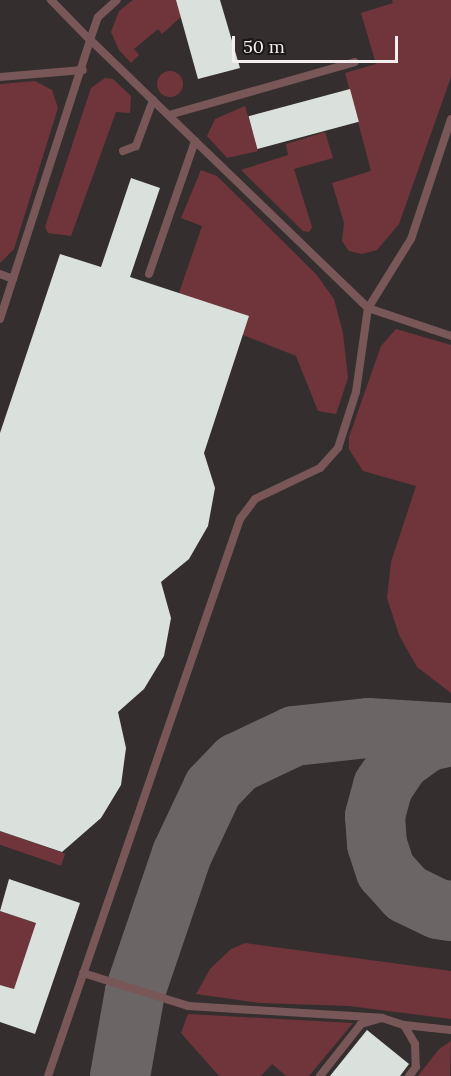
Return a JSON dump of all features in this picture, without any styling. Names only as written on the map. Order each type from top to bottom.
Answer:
[{"type":"lane","points":[[51,0],[368,308],[451,336]]},
{"type":"lane","points":[[0,319],[98,17],[117,0]]},
{"type":"lane","points":[[169,115],[355,62]]},
{"type":"lane","points":[[0,77],[82,70]]},
{"type":"lane","points":[[123,151],[136,146],[153,100]]},
{"type":"lane","points":[[48,1076],[240,519],[255,499],[320,468],[338,448],[356,393],[368,308],[411,239],[451,119]]},
{"type":"lane","points":[[149,274],[195,141]]},
{"type":"lane","points":[[0,274],[13,279]]},
{"type":"lane","points":[[83,973],[188,1006],[382,1018],[404,1025],[451,1030]]},
{"type":"lane","points":[[320,1076],[362,1024],[382,1018]]},
{"type":"lane","points":[[404,1025],[415,1044],[416,1067],[409,1076]]},
{"type":"shaded area","points":[[133,0],[176,0],[181,17],[162,34],[158,29],[134,49],[139,55],[131,63],[119,50],[111,32],[119,11]]},
{"type":"shaded area","points":[[392,0],[451,0],[451,77],[399,224],[377,250],[362,254],[349,251],[342,241],[344,223],[332,183],[371,171],[345,73],[376,64],[361,13],[393,3]]},
{"type":"shaded area","points":[[170,71],[179,75],[183,84],[179,93],[170,97],[161,93],[157,84],[161,75]]},
{"type":"shaded area","points":[[105,78],[113,79],[131,96],[130,113],[116,112],[71,236],[48,233],[45,227],[91,88]]},
{"type":"shaded area","points":[[35,81],[52,90],[58,108],[14,249],[0,263],[0,84]]},
{"type":"shaded area","points":[[245,106],[258,151],[227,158],[207,136],[215,119]]},
{"type":"shaded area","points":[[325,132],[333,158],[294,169],[312,227],[309,232],[303,231],[241,170],[288,155],[286,144]]},
{"type":"shaded area","points":[[201,170],[217,176],[316,274],[334,299],[343,333],[348,378],[336,414],[318,411],[296,356],[243,335],[179,293],[202,226],[181,218]]},
{"type":"shaded area","points":[[396,329],[451,345],[451,693],[417,667],[399,635],[387,598],[391,562],[416,486],[363,471],[349,449],[349,437],[381,346]]},
{"type":"shaded area","points":[[0,831],[65,853],[61,866],[0,845]]},
{"type":"shaded area","points":[[0,911],[36,923],[14,989],[0,985]]},
{"type":"shaded area","points":[[245,943],[451,971],[451,1019],[349,1006],[260,1003],[196,994],[210,969],[231,949]]},
{"type":"shaded area","points":[[188,1014],[353,1023],[309,1076],[286,1076],[272,1064],[261,1076],[219,1076],[181,1033]]},
{"type":"shaded area","points":[[451,1041],[450,1076],[418,1076],[439,1049]]},
{"type":"building","points":[[176,0],[220,0],[240,68],[198,79]]},
{"type":"building","points":[[350,89],[359,122],[257,149],[249,116]]},
{"type":"building","points":[[131,178],[160,188],[130,277],[249,316],[204,453],[215,488],[208,526],[189,559],[161,582],[171,618],[164,656],[144,689],[118,712],[126,748],[121,785],[101,818],[62,852],[0,831],[0,433],[60,254],[101,267]]},
{"type":"building","points":[[9,879],[80,903],[35,1034],[0,1022],[0,985],[14,989],[36,923],[0,911]]},
{"type":"building","points":[[367,1030],[409,1064],[400,1076],[330,1076]]},
{"type":"taxiway","points":[[120,1076],[135,992],[182,854],[213,788],[237,763],[294,736],[368,728],[451,733]]},
{"type":"taxiway","points":[[451,736],[426,742],[400,761],[383,786],[375,816],[377,844],[386,871],[407,894],[438,909],[451,911]]}]
